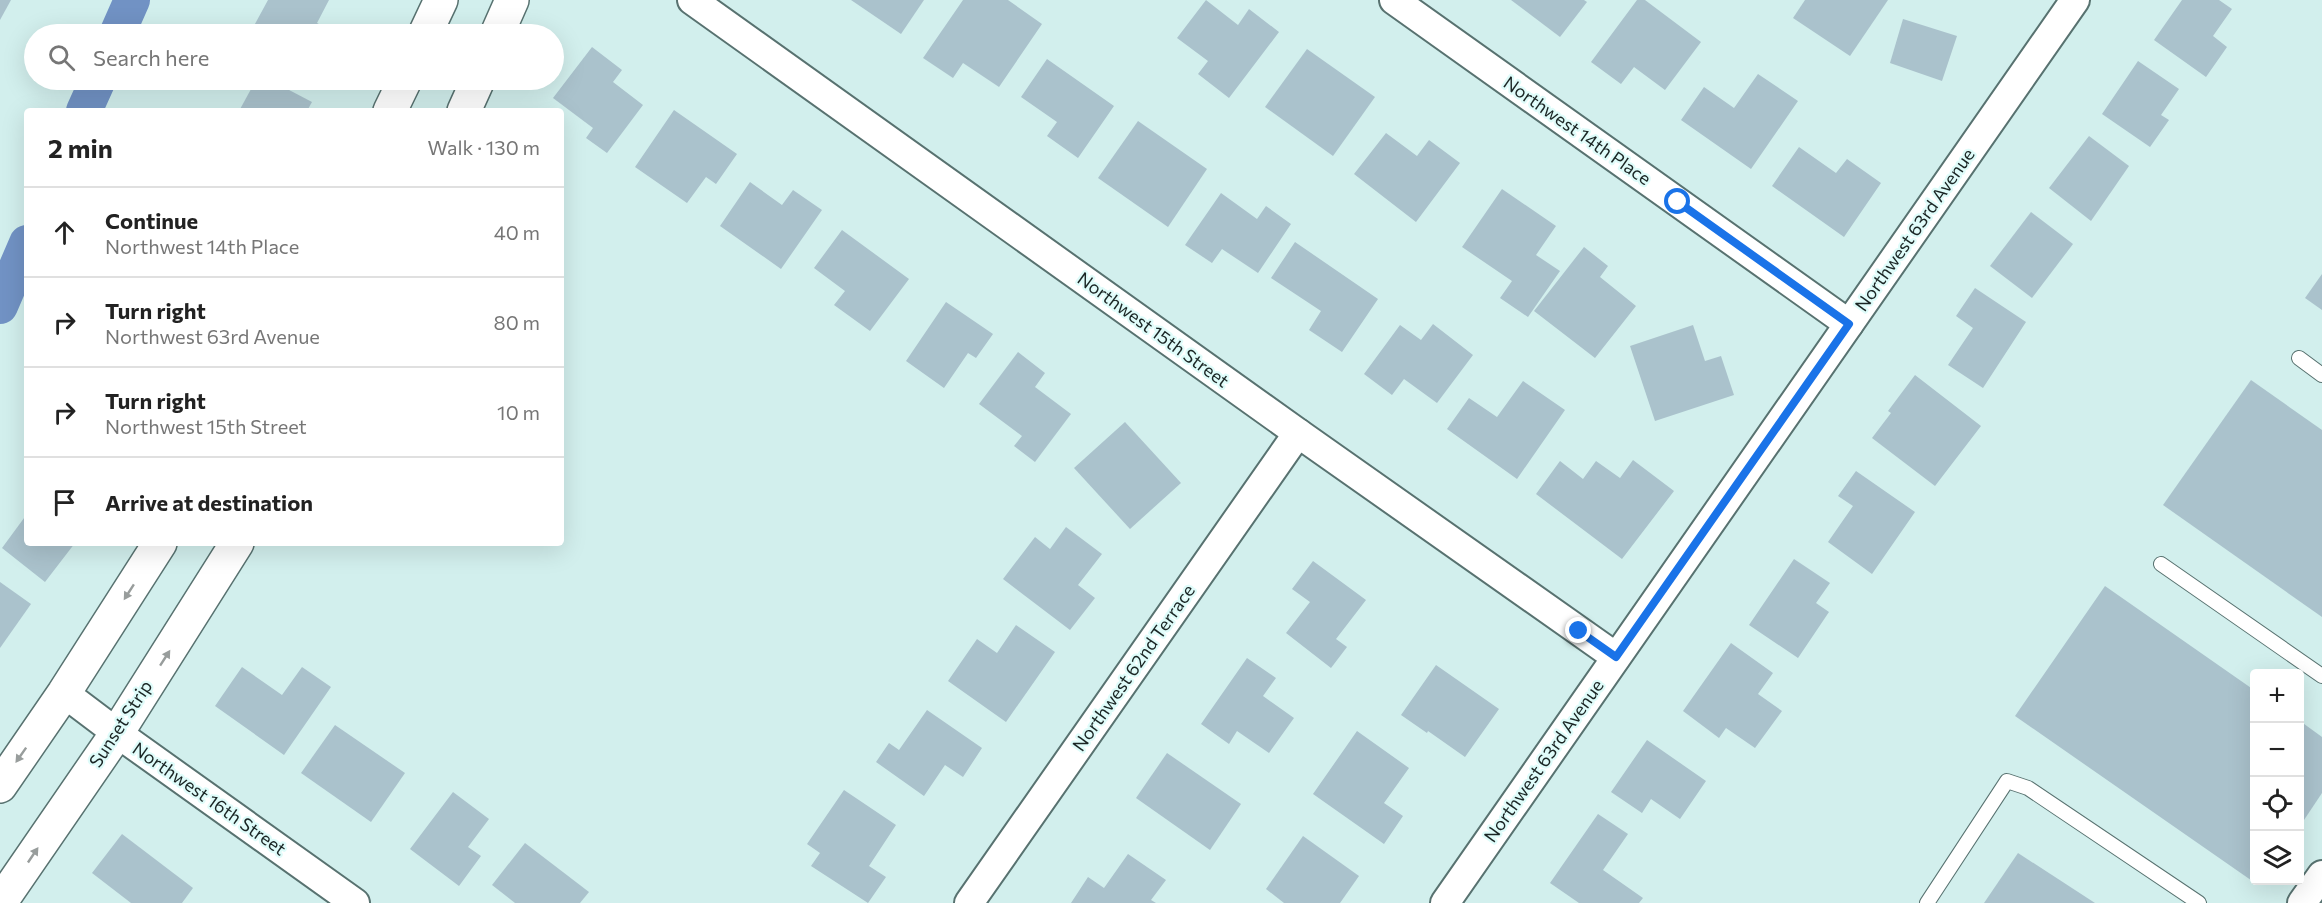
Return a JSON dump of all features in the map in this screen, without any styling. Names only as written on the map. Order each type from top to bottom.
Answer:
[{"type":"street","points":[[430,24],[441,0]]},
{"type":"street","points":[[501,24],[512,0]]},
{"type":"street","name":"Northwest 15th Street","points":[[692,0],[1298,434],[1616,657]]},
{"type":"street","name":"Northwest 14th Place","points":[[1394,0],[1849,324]]},
{"type":"street","name":"Northwest 63rd Avenue","points":[[1445,903],[1849,324],[2064,4]]},
{"type":"street","points":[[391,108],[400,90]]},
{"type":"street","points":[[465,108],[473,90]]},
{"type":"street","name":"Northwest 62nd Terrace","points":[[969,903],[1298,434]]},
{"type":"street","points":[[0,786],[64,693],[158,546]]},
{"type":"street","name":"Sunset Strip","points":[[0,903],[117,733],[235,546]]},
{"type":"street","name":"Northwest 16th Street","points":[[64,693],[356,903]]},
{"type":"street","points":[[2302,903],[2322,875]]},
{"type":"lane","points":[[2299,358],[2322,375]]},
{"type":"lane","points":[[2161,564],[2322,676]]},
{"type":"lane","points":[[1927,903],[2007,781],[2028,788],[2199,903]]},
{"type":"building","points":[[0,0],[11,0],[0,20]]},
{"type":"building","points":[[268,0],[329,0],[317,23],[319,24],[255,24]]},
{"type":"building","points":[[851,0],[924,0],[901,34]]},
{"type":"building","points":[[963,0],[1008,0],[1042,24],[999,87],[963,63],[953,78],[923,58]]},
{"type":"building","points":[[1206,0],[1238,25],[1249,9],[1279,32],[1229,98],[1198,74],[1208,61],[1177,38]]},
{"type":"building","points":[[1511,0],[1584,0],[1587,2],[1560,37]]},
{"type":"building","points":[[1637,0],[1645,0],[1701,42],[1665,90],[1634,67],[1621,84],[1591,62]]},
{"type":"building","points":[[1805,0],[1888,0],[1850,56],[1793,18]]},
{"type":"building","points":[[2182,0],[2219,0],[2232,9],[2213,36],[2227,47],[2206,77],[2154,40]]},
{"type":"building","points":[[1903,19],[1957,36],[1942,81],[1890,63]]},
{"type":"building","points":[[592,47],[622,70],[613,82],[643,105],[607,153],[586,138],[593,128],[553,98],[559,90],[564,90],[564,84]]},
{"type":"building","points":[[1307,49],[1375,97],[1333,156],[1265,107]]},
{"type":"building","points":[[1047,59],[1114,106],[1078,158],[1047,136],[1057,122],[1021,97]]},
{"type":"building","points":[[2138,61],[2179,89],[2161,115],[2169,120],[2150,147],[2102,114]]},
{"type":"building","points":[[1758,74],[1798,101],[1751,169],[1681,120],[1704,87],[1734,108]]},
{"type":"building","points":[[251,90],[289,90],[312,102],[309,108],[241,108]]},
{"type":"building","points":[[674,110],[737,154],[716,184],[706,177],[687,203],[635,167]]},
{"type":"building","points":[[1138,121],[1207,169],[1168,227],[1098,178]]},
{"type":"building","points":[[1386,133],[1417,156],[1429,140],[1460,163],[1416,222],[1354,174]]},
{"type":"building","points":[[2089,136],[2129,166],[2091,221],[2049,188]]},
{"type":"building","points":[[1799,147],[1836,173],[1847,159],[1881,183],[1844,237],[1772,186]]},
{"type":"building","points":[[750,182],[782,205],[793,190],[822,210],[781,269],[720,226]]},
{"type":"building","points":[[1502,189],[1556,226],[1536,255],[1560,271],[1528,317],[1500,298],[1512,281],[1462,247]]},
{"type":"building","points":[[1221,193],[1257,219],[1266,206],[1291,224],[1258,273],[1222,249],[1212,263],[1185,245]]},
{"type":"building","points":[[2031,212],[2073,244],[2032,298],[1990,266]]},
{"type":"building","points":[[842,230],[909,279],[870,331],[834,305],[845,291],[814,268]]},
{"type":"building","points":[[1295,242],[1378,299],[1342,352],[1309,330],[1321,311],[1271,278]]},
{"type":"building","points":[[1584,247],[1608,266],[1600,277],[1636,306],[1595,358],[1534,311]]},
{"type":"building","points":[[2322,274],[2322,310],[2305,298]]},
{"type":"building","points":[[1975,288],[2026,322],[1983,388],[1948,365],[1973,328],[1956,316]]},
{"type":"building","points":[[946,302],[993,334],[976,358],[968,353],[944,388],[906,361]]},
{"type":"building","points":[[1433,324],[1473,355],[1437,403],[1404,379],[1392,395],[1364,374],[1400,325],[1421,340]]},
{"type":"building","points":[[1693,325],[1705,361],[1721,356],[1734,395],[1655,421],[1630,346]]},
{"type":"building","points":[[1018,352],[1045,373],[1035,387],[1071,414],[1035,462],[1014,446],[1022,436],[979,404]]},
{"type":"building","points":[[1915,375],[1981,426],[1935,486],[1872,438],[1891,413],[1888,411]]},
{"type":"building","points":[[2251,380],[2322,430],[2322,617],[2163,505]]},
{"type":"building","points":[[1523,381],[1565,410],[1517,479],[1447,429],[1469,398],[1497,417]]},
{"type":"building","points":[[1125,422],[1181,483],[1130,529],[1074,468]]},
{"type":"building","points":[[1633,460],[1674,491],[1622,559],[1536,494],[1560,461],[1583,479],[1596,461],[1620,478]]},
{"type":"building","points":[[1856,471],[1915,512],[1872,574],[1828,542],[1853,506],[1838,496]]},
{"type":"building","points":[[24,518],[24,546],[73,546],[45,582],[2,548]]},
{"type":"building","points":[[1066,527],[1102,554],[1078,585],[1095,598],[1070,630],[1003,579],[1035,537],[1050,549]]},
{"type":"building","points":[[1794,559],[1830,583],[1816,603],[1829,612],[1798,658],[1749,625]]},
{"type":"building","points":[[1313,561],[1366,600],[1336,639],[1347,647],[1331,668],[1286,633],[1310,602],[1292,589]]},
{"type":"building","points":[[0,582],[31,604],[0,648]]},
{"type":"building","points":[[2105,586],[2250,687],[2250,879],[2015,716]]},
{"type":"building","points":[[1016,625],[1055,652],[1006,722],[948,681],[977,639],[997,653]]},
{"type":"building","points":[[1731,643],[1773,673],[1758,694],[1782,711],[1755,748],[1726,728],[1719,738],[1683,711]]},
{"type":"building","points":[[1247,658],[1276,678],[1263,696],[1294,718],[1269,753],[1237,731],[1229,744],[1201,724]]},
{"type":"building","points":[[1436,665],[1499,709],[1465,757],[1401,715]]},
{"type":"building","points":[[242,667],[282,695],[302,667],[331,687],[284,755],[215,706]]},
{"type":"building","points":[[927,710],[982,748],[963,777],[945,765],[924,796],[876,762],[889,743],[899,750]]},
{"type":"building","points":[[2304,724],[2322,737],[2322,793],[2304,820]]},
{"type":"building","points":[[335,725],[405,773],[371,822],[301,773]]},
{"type":"building","points":[[1357,731],[1409,768],[1384,803],[1403,816],[1384,844],[1313,794]]},
{"type":"building","points":[[1647,740],[1706,781],[1680,819],[1651,799],[1642,813],[1611,792]]},
{"type":"building","points":[[1167,753],[1241,804],[1210,850],[1136,798]]},
{"type":"building","points":[[844,790],[896,825],[869,866],[886,877],[868,903],[811,866],[820,853],[807,844]]},
{"type":"building","points":[[453,792],[489,819],[468,847],[481,856],[459,886],[410,849]]},
{"type":"building","points":[[1598,814],[1628,834],[1603,870],[1643,898],[1639,903],[1579,903],[1550,883]]},
{"type":"building","points":[[122,834],[193,888],[182,903],[131,903],[92,873]]},
{"type":"building","points":[[1303,836],[1359,876],[1340,903],[1284,903],[1266,889]]},
{"type":"building","points":[[525,843],[589,892],[580,903],[515,903],[492,885]]},
{"type":"building","points":[[2018,853],[2095,903],[1984,903]]},
{"type":"building","points":[[1128,854],[1166,880],[1151,900],[1156,903],[1071,903],[1088,877],[1104,888]]},
{"type":"waterway","points":[[121,24],[132,0]]},
{"type":"waterway","points":[[85,108],[93,90]]},
{"type":"waterway","points":[[0,306],[24,250]]},
{"type":"route","points":[[1579,631],[1616,657],[1849,324],[1678,202]]}]
